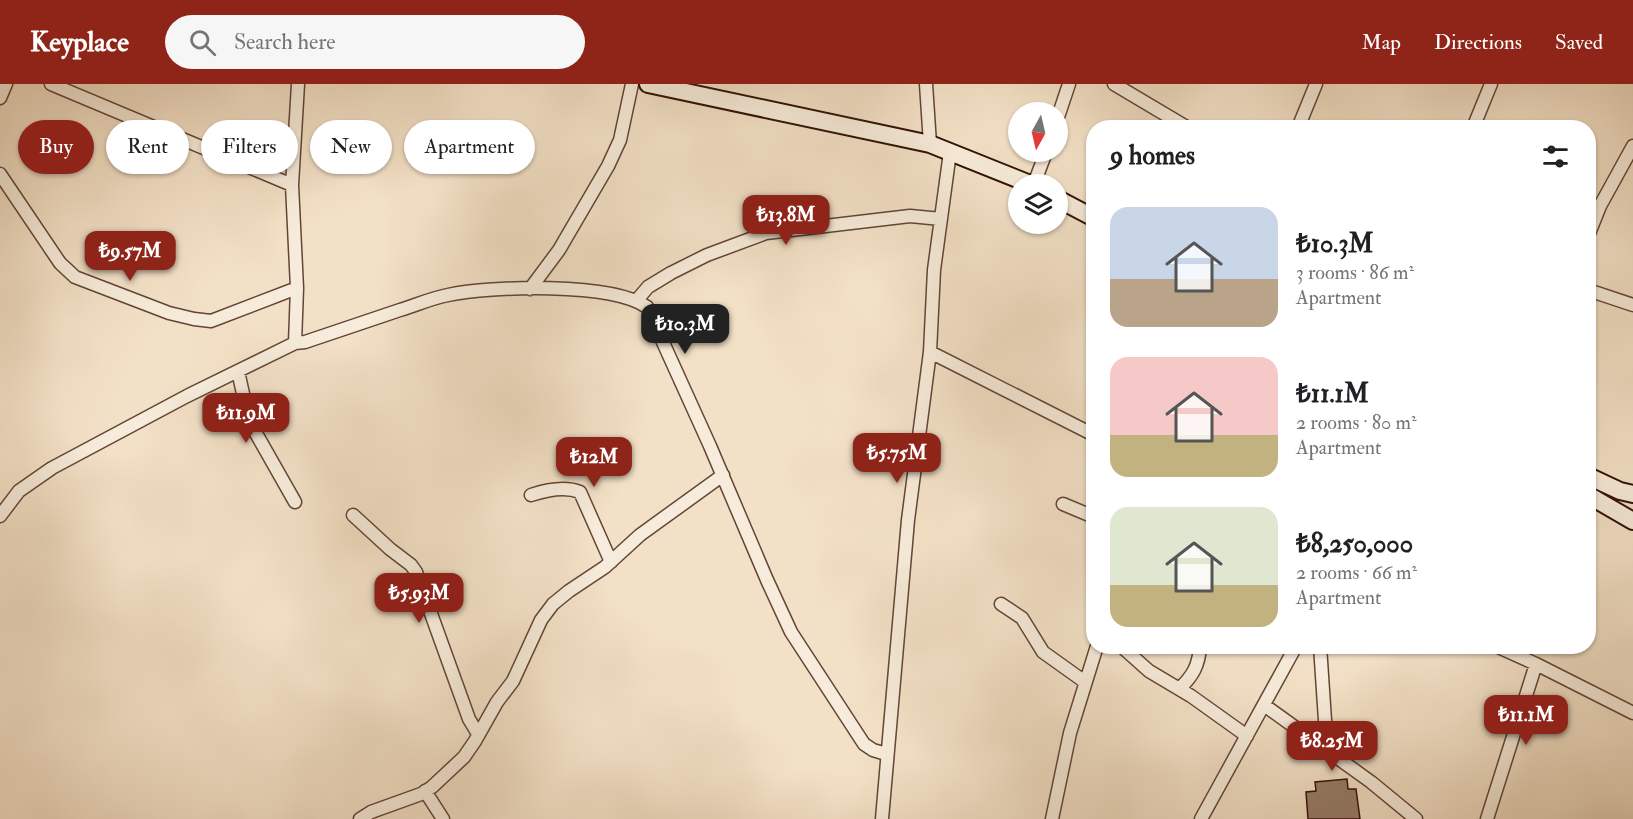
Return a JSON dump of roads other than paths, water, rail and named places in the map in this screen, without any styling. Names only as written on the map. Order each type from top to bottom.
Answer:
[{"type":"street","points":[[0,98],[6,84]]},
{"type":"street","points":[[51,84],[292,185]]},
{"type":"street","points":[[294,343],[297,288],[292,185],[298,84]]},
{"type":"street","points":[[530,289],[559,250],[608,166],[620,140],[632,84]]},
{"type":"street","points":[[648,84],[673,87],[930,144],[1008,175]]},
{"type":"street","points":[[926,84],[930,144]]},
{"type":"street","points":[[1063,102],[1069,84]]},
{"type":"street","points":[[1114,84],[1175,120]]},
{"type":"street","points":[[1301,120],[1316,84]]},
{"type":"street","points":[[1476,120],[1491,84]]},
{"type":"street","points":[[1596,216],[1633,146]]},
{"type":"street","points":[[882,819],[908,520],[930,352],[934,270],[950,152]]},
{"type":"street","points":[[0,174],[60,263],[75,277],[169,313],[211,321],[297,288]]},
{"type":"street","points":[[1068,204],[1086,214]]},
{"type":"street","points":[[637,300],[648,287],[671,273],[707,255],[766,233],[910,216],[941,219]]},
{"type":"street","points":[[0,516],[19,491],[52,468],[187,396],[294,343],[305,342],[447,295],[474,291],[530,289],[588,291],[637,300],[646,307],[791,632],[864,744],[886,754]]},
{"type":"street","points":[[1596,293],[1633,305]]},
{"type":"street","points":[[930,352],[1086,431]]},
{"type":"street","points":[[238,371],[249,421],[295,502]]},
{"type":"street","points":[[360,819],[371,812],[426,791],[464,757],[497,702],[513,681],[542,620],[553,604],[611,562],[640,535],[723,476]]},
{"type":"street","points":[[1596,480],[1633,494]]},
{"type":"street","points":[[531,495],[571,488],[580,492],[611,562]]},
{"type":"street","points":[[1596,500],[1633,521]]},
{"type":"street","points":[[1063,504],[1086,514]]},
{"type":"street","points":[[353,515],[411,565],[416,572],[469,719],[478,734]]},
{"type":"street","points":[[1001,604],[1023,618],[1042,652],[1085,682]]},
{"type":"street","points":[[1052,819],[1070,733],[1094,654]]},
{"type":"street","points":[[1130,654],[1149,671],[1247,736]]},
{"type":"street","points":[[1179,689],[1192,676],[1199,654]]},
{"type":"street","points":[[1202,819],[1292,654]]},
{"type":"street","points":[[1321,654],[1327,750]]},
{"type":"street","points":[[1514,654],[1633,713]]},
{"type":"street","points":[[1487,819],[1536,664]]},
{"type":"street","points":[[1264,705],[1371,782],[1416,819]]},
{"type":"street","points":[[426,791],[443,819]]}]
